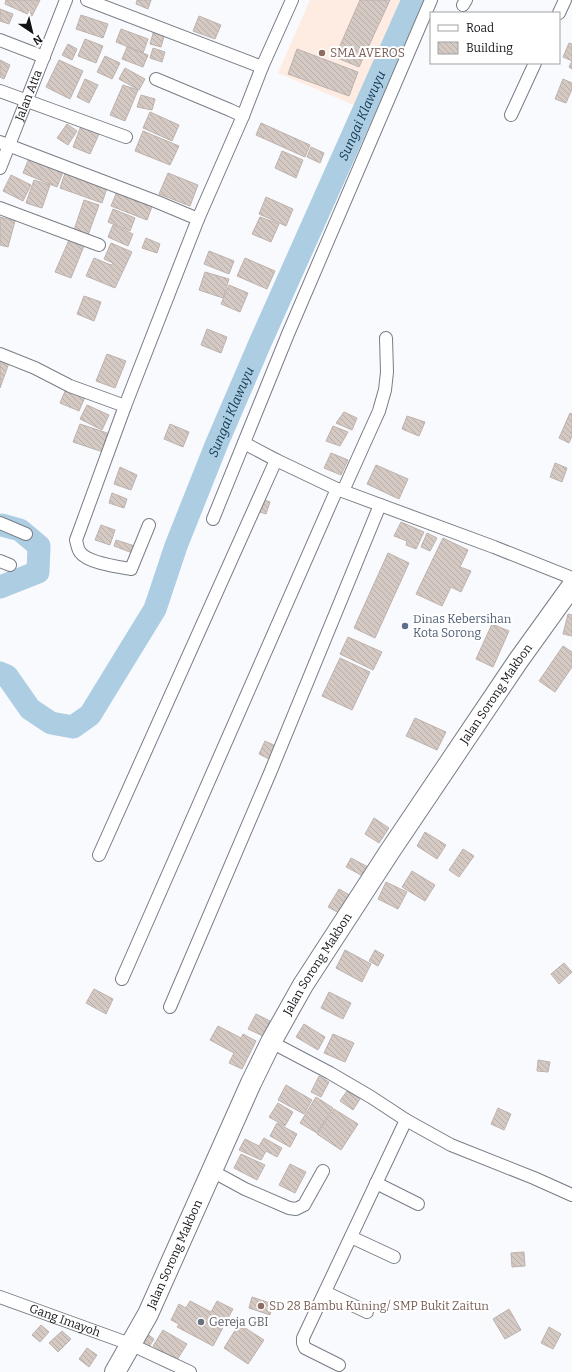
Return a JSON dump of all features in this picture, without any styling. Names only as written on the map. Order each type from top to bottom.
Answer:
[{"type":"highway","name":"Jalan Sorong Makbon","points":[[115,1372],[148,1314],[163,1283],[270,1042],[303,985],[390,851],[518,661],[572,586]]},
{"type":"street","name":"Jalan Atta","points":[[0,168],[4,144],[27,100],[66,0]]},
{"type":"street","points":[[87,0],[262,67]]},
{"type":"street","points":[[148,525],[131,569],[114,566],[88,558],[80,553],[76,540],[125,406],[198,219],[292,0]]},
{"type":"street","points":[[213,520],[288,334],[432,0]]},
{"type":"street","points":[[559,12],[565,0]]},
{"type":"street","points":[[0,40],[44,57]]},
{"type":"street","points":[[511,115],[535,64]]},
{"type":"street","points":[[156,79],[243,116]]},
{"type":"street","points":[[0,91],[126,137]]},
{"type":"street","points":[[4,144],[148,198],[198,219]]},
{"type":"street","points":[[0,208],[99,244]]},
{"type":"street","points":[[122,979],[340,490],[379,411],[385,390],[387,372],[386,338]]},
{"type":"street","points":[[0,354],[70,386],[125,406]]},
{"type":"street","points":[[244,443],[340,490],[494,547],[572,578]]},
{"type":"street","points":[[99,855],[276,460]]},
{"type":"street","points":[[170,1007],[270,773],[380,505]]},
{"type":"street","points":[[0,523],[26,534]]},
{"type":"street","points":[[270,1042],[336,1076],[406,1120],[451,1145],[572,1195]]},
{"type":"street","points":[[339,1365],[308,1350],[304,1346],[303,1338],[406,1120]]},
{"type":"street","points":[[212,1171],[246,1190],[289,1208],[296,1209],[304,1205],[323,1171]]},
{"type":"street","points":[[376,1183],[418,1204]]},
{"type":"street","points":[[351,1237],[394,1257]]},
{"type":"street","points":[[325,1292],[367,1312]]},
{"type":"street","name":"Gang Imayoh","points":[[0,1297],[130,1344],[190,1372]]},
{"type":"shaded area","name":"SMA AVEROS","points":[[310,0],[360,0],[335,56],[359,67],[390,0],[402,0],[356,106],[278,73]],"holes":[[[297,49],[358,71],[349,96],[288,74]]]},
{"type":"building","points":[[6,0],[40,0],[32,16],[5,4]]},
{"type":"building","points":[[137,0],[151,0],[148,9],[136,4]]},
{"type":"building","points":[[360,0],[390,0],[359,67],[335,57]]},
{"type":"building","points":[[0,9],[13,14],[9,24],[0,21]]},
{"type":"building","points":[[81,15],[108,24],[103,38],[76,29]]},
{"type":"building","points":[[199,16],[221,25],[215,39],[193,31]]},
{"type":"building","points":[[121,29],[148,39],[143,53],[116,42]]},
{"type":"building","points":[[154,30],[165,33],[161,47],[150,44]]},
{"type":"building","points":[[85,39],[103,46],[96,63],[78,56]]},
{"type":"building","points":[[569,43],[572,44],[572,61],[563,57]]},
{"type":"building","points":[[68,44],[77,49],[72,60],[62,55]]},
{"type":"building","points":[[127,47],[148,55],[143,67],[122,59]]},
{"type":"building","points":[[153,48],[165,52],[162,62],[150,58]]},
{"type":"building","points":[[297,49],[358,72],[349,96],[288,74]]},
{"type":"building","points":[[105,56],[120,63],[112,79],[97,72]]},
{"type":"building","points":[[0,60],[10,65],[4,79],[0,77]]},
{"type":"building","points":[[59,60],[83,71],[70,99],[46,87]]},
{"type":"building","points":[[572,61],[572,69],[569,67]]},
{"type":"building","points":[[125,68],[145,79],[139,90],[119,79]]},
{"type":"building","points":[[85,79],[98,85],[89,103],[77,97]]},
{"type":"building","points":[[563,79],[572,83],[572,89],[566,103],[555,99]]},
{"type":"building","points":[[123,85],[138,90],[125,121],[110,115]]},
{"type":"building","points":[[141,95],[155,99],[152,110],[137,107]]},
{"type":"building","points":[[150,112],[179,125],[172,141],[143,128]]},
{"type":"building","points":[[261,123],[310,145],[305,157],[256,135]]},
{"type":"building","points":[[67,124],[77,131],[68,145],[57,138]]},
{"type":"building","points":[[81,126],[99,134],[90,154],[73,147]]},
{"type":"building","points":[[143,131],[179,146],[170,165],[135,151]]},
{"type":"building","points":[[311,147],[324,153],[320,163],[307,157]]},
{"type":"building","points":[[282,151],[303,160],[296,178],[275,168]]},
{"type":"building","points":[[29,158],[63,172],[57,187],[23,173]]},
{"type":"building","points":[[65,173],[107,188],[102,203],[60,188]]},
{"type":"building","points":[[168,173],[198,185],[190,206],[159,194]]},
{"type":"building","points":[[11,175],[31,185],[23,201],[3,191]]},
{"type":"building","points":[[34,180],[50,185],[42,208],[26,203]]},
{"type":"building","points":[[118,189],[153,204],[147,220],[111,206]]},
{"type":"building","points":[[266,197],[293,209],[286,226],[259,214]]},
{"type":"building","points":[[84,200],[99,205],[88,235],[74,230]]},
{"type":"building","points":[[113,209],[135,218],[130,231],[108,222]]},
{"type":"building","points":[[0,217],[15,221],[8,247],[0,245]]},
{"type":"building","points":[[260,217],[279,224],[271,242],[252,234]]},
{"type":"building","points":[[113,225],[133,234],[128,246],[108,237]]},
{"type":"building","points":[[146,238],[160,244],[157,253],[142,248]]},
{"type":"building","points":[[69,240],[84,246],[71,278],[55,272]]},
{"type":"building","points":[[111,243],[132,252],[115,288],[86,276],[94,258],[111,265],[113,263],[104,259]]},
{"type":"building","points":[[209,251],[234,261],[229,274],[204,264]]},
{"type":"building","points":[[245,258],[275,271],[267,289],[237,276]]},
{"type":"building","points":[[205,272],[229,279],[223,298],[199,290]]},
{"type":"building","points":[[229,285],[248,293],[240,312],[221,304]]},
{"type":"building","points":[[84,296],[101,302],[94,321],[77,314]]},
{"type":"building","points":[[207,329],[227,337],[221,353],[201,345]]},
{"type":"building","points":[[107,354],[126,361],[115,388],[96,381]]},
{"type":"building","points":[[0,360],[9,363],[0,388]]},
{"type":"building","points":[[66,389],[85,397],[79,411],[60,403]]},
{"type":"building","points":[[87,405],[109,415],[102,430],[80,419]]},
{"type":"building","points":[[344,412],[357,418],[352,430],[336,423]]},
{"type":"building","points":[[570,413],[572,414],[572,436],[569,443],[559,438]]},
{"type":"building","points":[[407,416],[425,422],[419,436],[402,429]]},
{"type":"building","points":[[80,424],[110,434],[103,452],[73,442]]},
{"type":"building","points":[[170,424],[189,432],[183,447],[164,439]]},
{"type":"building","points":[[333,426],[348,432],[340,446],[326,441]]},
{"type":"building","points":[[331,453],[348,460],[341,475],[324,468]]},
{"type":"building","points":[[555,463],[567,468],[562,482],[550,477]]},
{"type":"building","points":[[376,465],[408,479],[399,499],[367,484]]},
{"type":"building","points":[[120,467],[137,475],[131,490],[114,484]]},
{"type":"building","points":[[112,493],[127,499],[124,508],[109,503]]},
{"type":"building","points":[[262,499],[270,502],[266,514],[257,511]]},
{"type":"building","points":[[401,522],[424,532],[416,549],[406,545],[407,541],[394,536]]},
{"type":"building","points":[[101,525],[115,530],[110,545],[95,540]]},
{"type":"building","points":[[427,533],[437,538],[430,551],[421,547]]},
{"type":"building","points":[[443,538],[468,550],[460,567],[471,571],[461,592],[451,587],[442,606],[416,594]]},
{"type":"building","points":[[116,540],[138,547],[135,554],[114,546]]},
{"type":"building","points":[[388,553],[409,563],[375,638],[354,628]]},
{"type":"building","points":[[568,614],[572,615],[572,636],[563,634]]},
{"type":"building","points":[[492,624],[509,631],[493,667],[476,659]]},
{"type":"building","points":[[348,637],[382,652],[373,670],[340,654]]},
{"type":"building","points":[[563,646],[572,652],[572,667],[555,692],[539,681]]},
{"type":"building","points":[[340,658],[370,672],[352,710],[322,696]]},
{"type":"building","points":[[415,718],[446,732],[437,750],[406,736]]},
{"type":"building","points":[[265,741],[278,747],[271,760],[259,754]]},
{"type":"building","points":[[374,818],[389,828],[379,843],[365,834]]},
{"type":"building","points":[[425,832],[446,845],[437,859],[417,846]]},
{"type":"building","points":[[463,849],[474,856],[459,877],[449,870]]},
{"type":"building","points":[[351,858],[368,867],[363,876],[346,867]]},
{"type":"building","points":[[412,871],[435,885],[425,901],[402,887]]},
{"type":"building","points":[[386,882],[407,892],[398,909],[378,899]]},
{"type":"building","points":[[339,889],[351,896],[341,914],[328,907]]},
{"type":"building","points":[[345,950],[371,964],[362,982],[336,968]]},
{"type":"building","points":[[375,950],[384,955],[378,966],[369,961]]},
{"type":"building","points":[[564,963],[572,972],[559,984],[551,974]]},
{"type":"building","points":[[94,989],[113,999],[106,1014],[86,1003]]},
{"type":"building","points":[[329,992],[351,1003],[343,1019],[321,1008]]},
{"type":"building","points":[[256,1014],[270,1021],[263,1036],[248,1029]]},
{"type":"building","points":[[304,1024],[325,1037],[318,1050],[296,1037]]},
{"type":"building","points":[[218,1026],[241,1038],[243,1034],[256,1041],[242,1069],[229,1063],[234,1053],[210,1040]]},
{"type":"building","points":[[333,1034],[354,1043],[345,1062],[324,1053]]},
{"type":"building","points":[[538,1060],[550,1062],[548,1072],[537,1071]]},
{"type":"building","points":[[319,1076],[329,1082],[321,1097],[311,1092]]},
{"type":"building","points":[[286,1085],[312,1100],[304,1114],[278,1100]]},
{"type":"building","points":[[347,1091],[360,1099],[353,1110],[340,1101]]},
{"type":"building","points":[[316,1097],[333,1108],[317,1133],[300,1123]]},
{"type":"building","points":[[278,1103],[293,1112],[285,1126],[269,1117]]},
{"type":"building","points":[[498,1108],[511,1114],[504,1130],[491,1124]]},
{"type":"building","points":[[334,1109],[358,1124],[341,1150],[317,1134]]},
{"type":"building","points":[[277,1123],[297,1134],[290,1147],[270,1136]]},
{"type":"building","points":[[264,1138],[282,1148],[277,1157],[266,1151],[261,1160],[239,1150],[245,1139],[259,1146]]},
{"type":"building","points":[[241,1154],[265,1165],[257,1180],[234,1168]]},
{"type":"building","points":[[290,1164],[306,1172],[295,1193],[279,1185]]},
{"type":"building","points":[[524,1252],[525,1266],[512,1267],[511,1253]]},
{"type":"building","name":"SD 28 Bambu Kuning/ SMP Bukit Zaitun","points":[[252,1297],[273,1304],[270,1315],[249,1308]]},
{"type":"building","name":"Gereja GBI","points":[[190,1301],[211,1312],[217,1301],[233,1309],[213,1346],[177,1327],[179,1324],[171,1320],[179,1304],[186,1308]]},
{"type":"building","points":[[509,1309],[521,1330],[505,1339],[493,1319]]},
{"type":"building","points":[[239,1324],[264,1340],[248,1364],[224,1348]]},
{"type":"building","points":[[41,1325],[49,1332],[40,1342],[32,1335]]},
{"type":"building","points":[[549,1327],[561,1334],[553,1349],[541,1343]]},
{"type":"building","points":[[163,1330],[187,1344],[177,1360],[153,1346]]},
{"type":"building","points":[[62,1331],[71,1339],[58,1352],[49,1343]]},
{"type":"building","points":[[146,1333],[154,1339],[149,1347],[141,1341]]},
{"type":"building","points":[[87,1348],[97,1355],[89,1367],[79,1359]]},
{"type":"waterway","name":"Sungai Klawuyu","points":[[0,673],[7,676],[30,709],[51,723],[73,727],[90,715],[155,609],[176,546],[217,443],[413,0]]},
{"type":"waterway","name":"Sungai Klawuyu","points":[[0,587],[38,572],[39,546],[20,530],[2,525]]},
{"type":"place","name":"SMA AVEROS","points":[[322,53]]},
{"type":"place","name":"Dinas Kebersihan Kota Sorong","points":[[405,626]]},
{"type":"place","name":"SD 28 Bambu Kuning/ SMP Bukit Zaitun","points":[[261,1306]]},
{"type":"place","name":"Gereja GBI","points":[[201,1322]]}]
